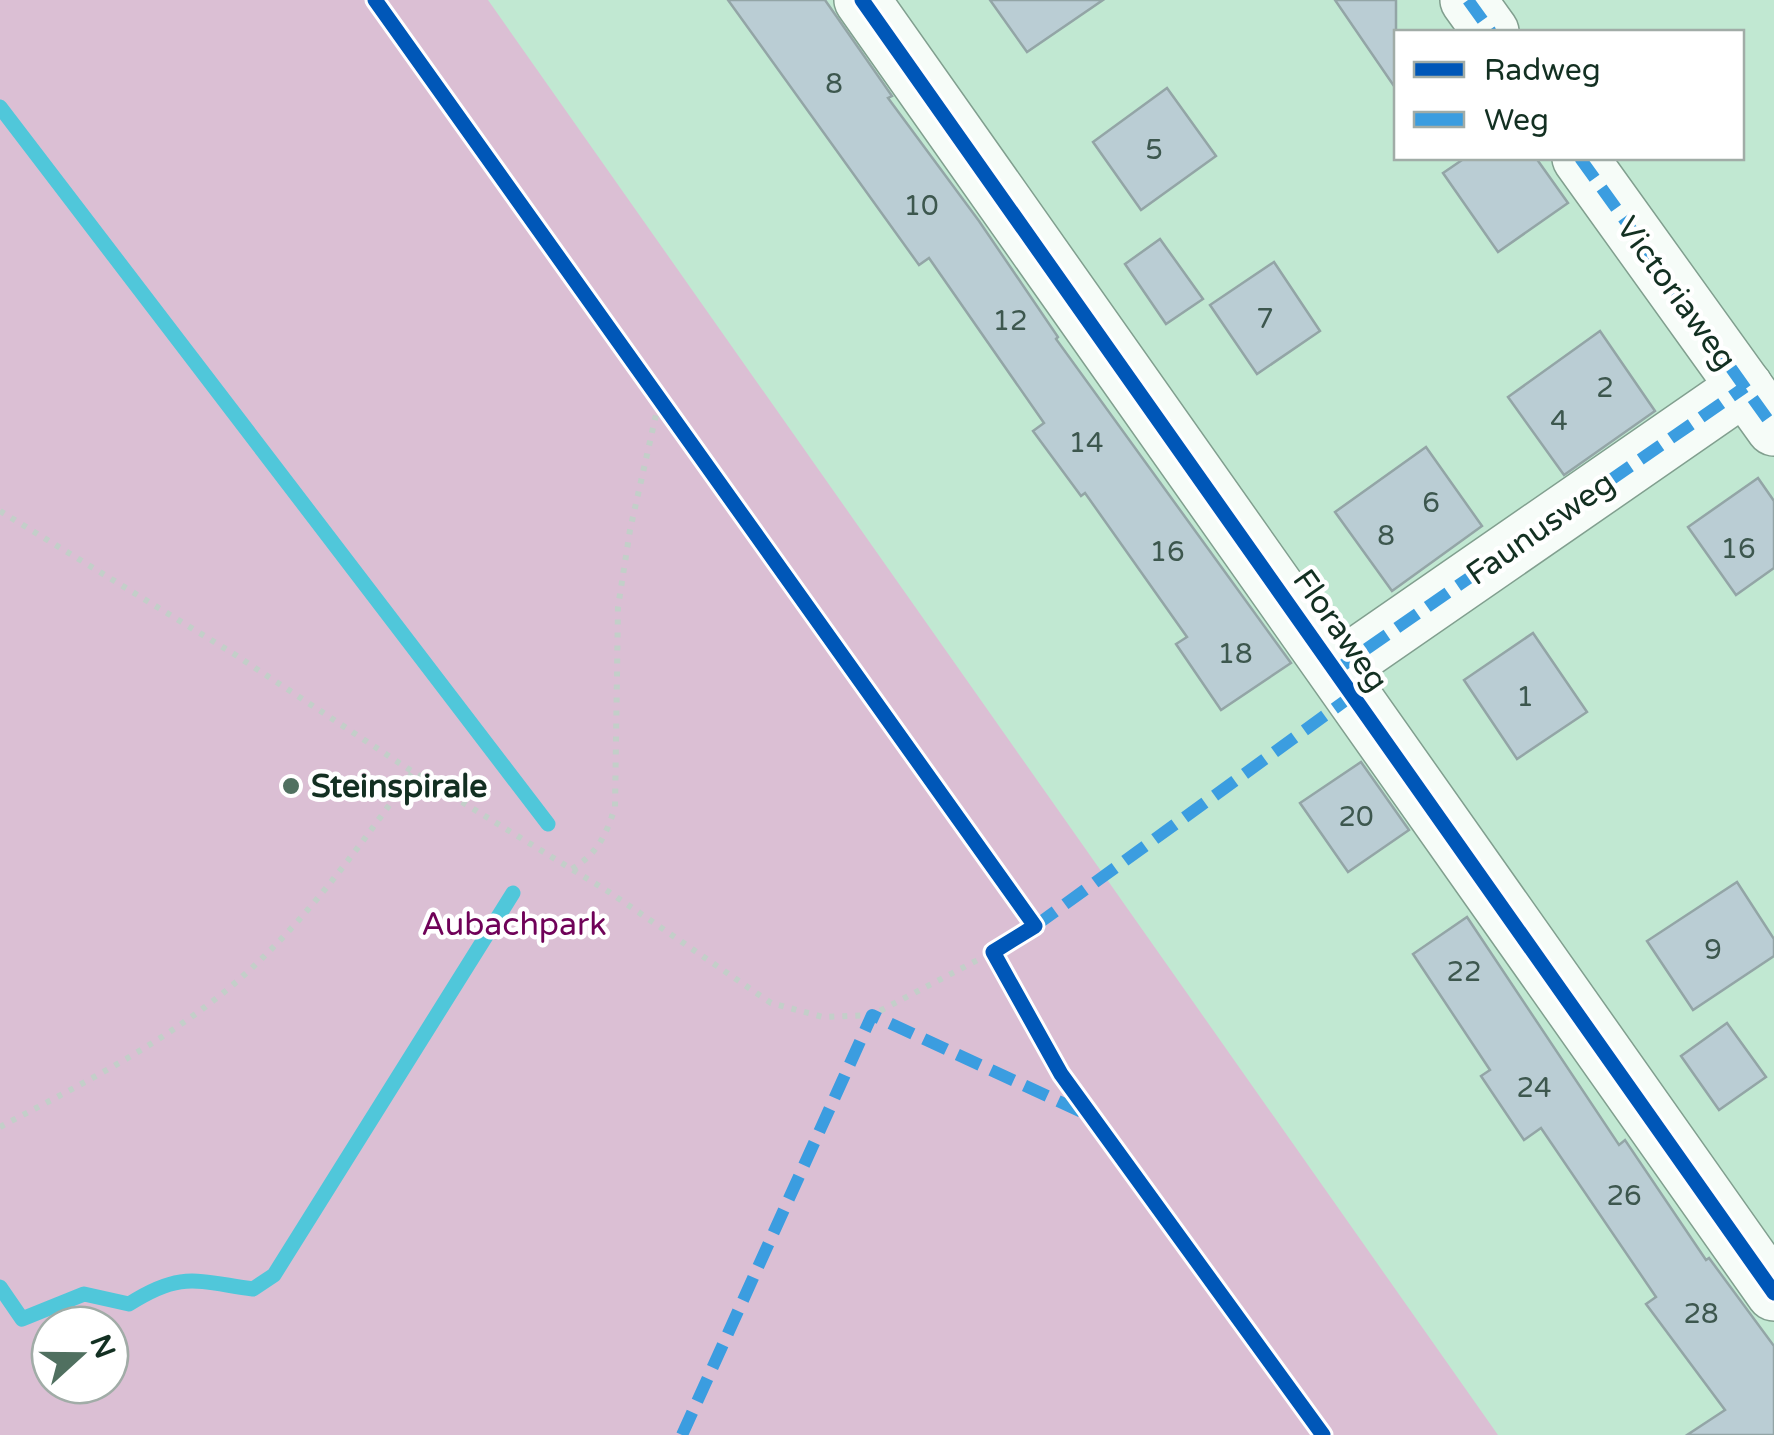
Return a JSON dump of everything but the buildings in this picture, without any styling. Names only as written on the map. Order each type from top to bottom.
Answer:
[{"type":"street","name":"Floraweg","points":[[862,0],[1774,1293]]},
{"type":"street","points":[[1468,0],[1490,30]]},
{"type":"street","name":"Victoriaweg","points":[[1581,160],[1762,402]]},
{"type":"street","name":"Faunusweg","points":[[1336,670],[1762,402]]},
{"type":"path","points":[[572,869],[592,857],[606,835],[615,806],[618,607],[630,530],[660,398]]},
{"type":"path","points":[[0,510],[572,869],[771,1002],[823,1017],[872,1015],[993,952]]},
{"type":"path","points":[[0,1127],[134,1056],[208,1006],[280,940],[350,860],[413,772]]},
{"type":"green space","name":"Aubachpark","points":[[0,0],[488,0],[1498,1435],[0,1435]]},
{"type":"waterway","points":[[0,107],[548,824]]},
{"type":"waterway","points":[[0,1287],[22,1319],[84,1294],[129,1304],[176,1283],[202,1282],[253,1289],[274,1275],[513,893]]},
{"type":"marked path","points":[[1468,0],[1490,30]]},
{"type":"marked path","points":[[1581,160],[1774,428]]},
{"type":"marked path","points":[[1336,670],[1745,387]]},
{"type":"marked path","points":[[1035,926],[1353,695]]},
{"type":"marked path","points":[[682,1435],[872,1015],[1084,1113]]},
{"type":"cycle path","points":[[375,0],[1035,926],[993,952],[1061,1074],[1323,1435]]},
{"type":"cycle path","points":[[862,0],[1774,1293]]},
{"type":"place","name":"Steinspirale","points":[[291,786]]}]
